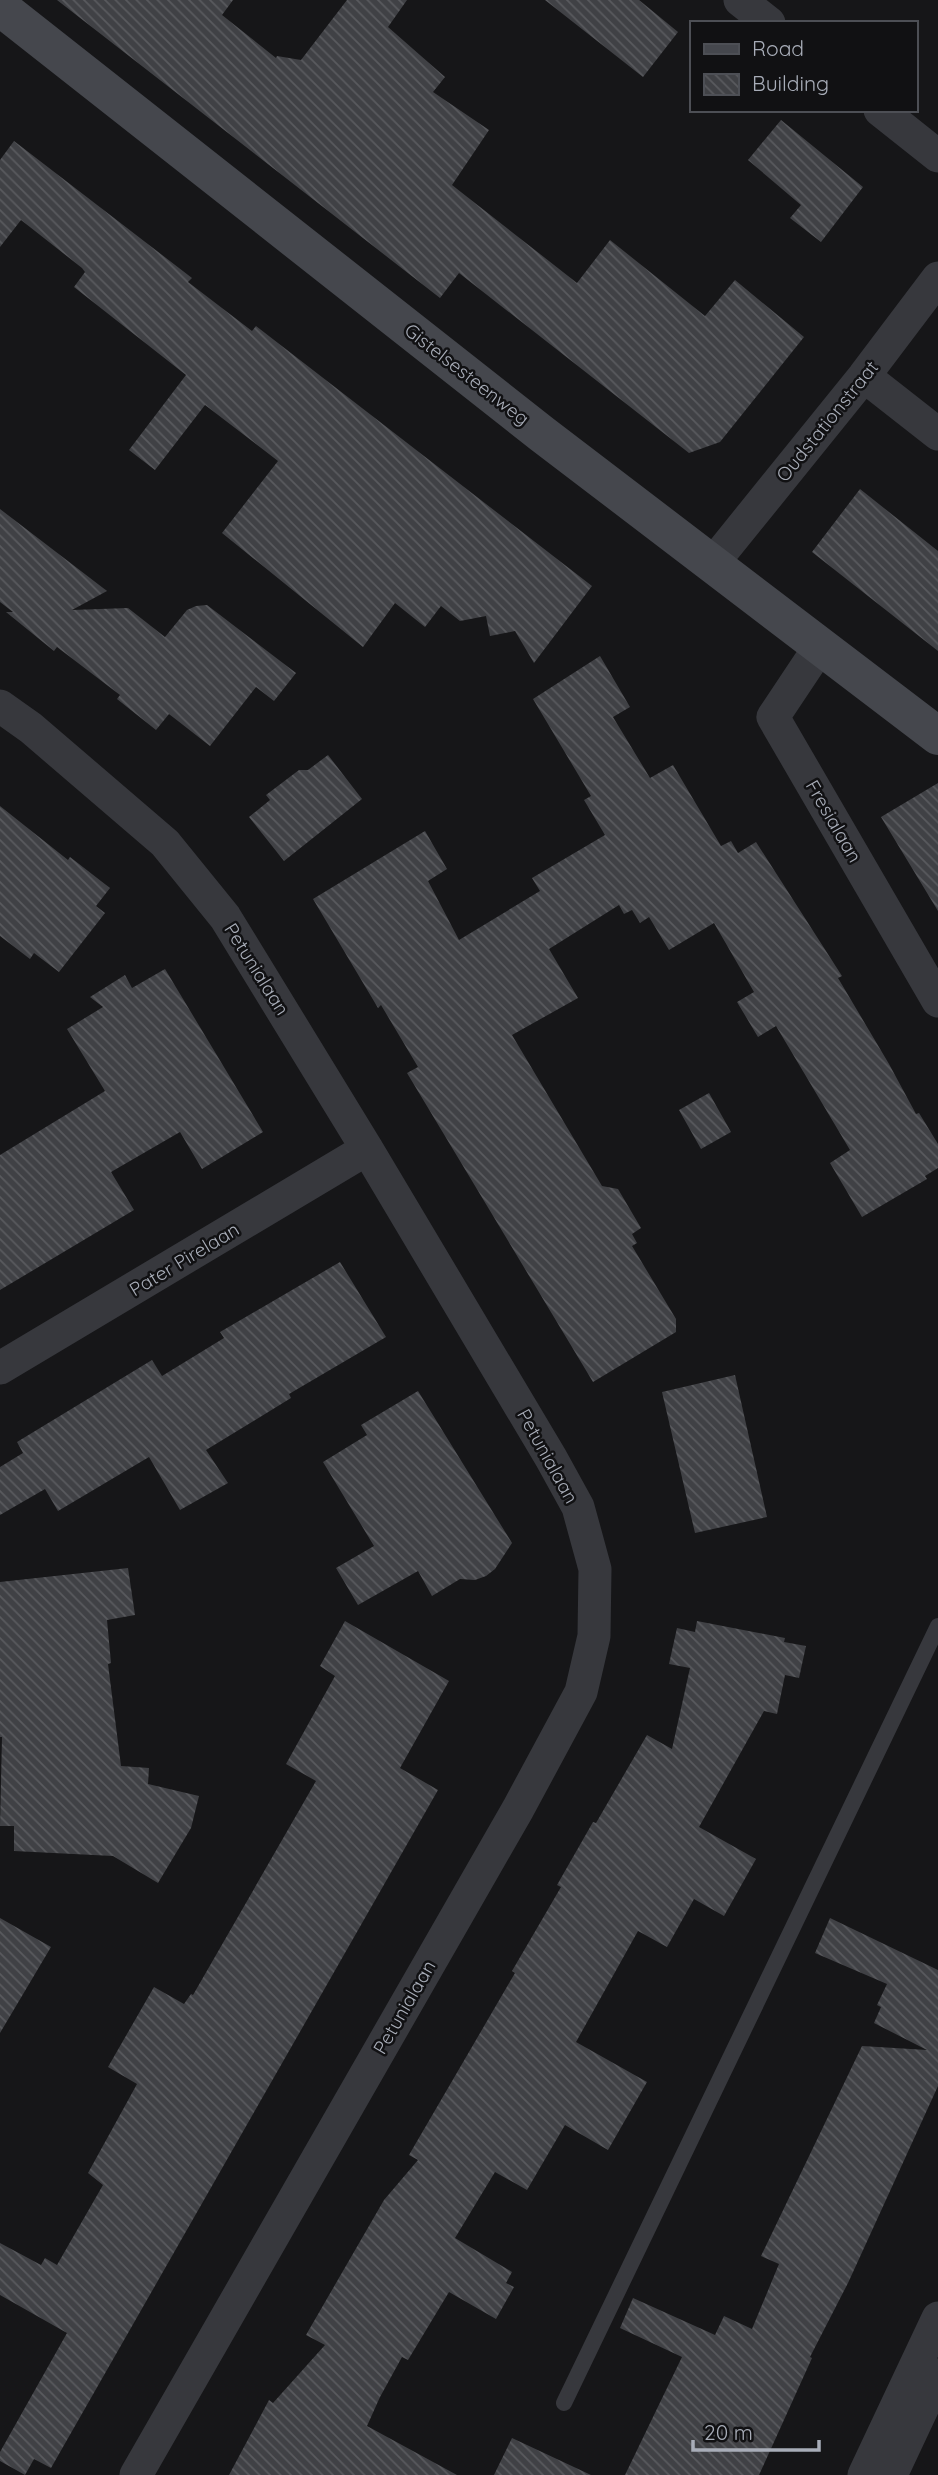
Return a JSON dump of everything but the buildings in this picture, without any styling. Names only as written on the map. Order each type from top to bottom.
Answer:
[{"type":"main road","name":"Gistelsesteenweg","points":[[0,7],[542,434],[938,736]]},
{"type":"street","points":[[740,0],[766,21]]},
{"type":"street","points":[[883,112],[938,156]]},
{"type":"street","name":"Oudstationstraat","points":[[713,563],[864,376],[938,278]]},
{"type":"street","points":[[864,376],[938,434]]},
{"type":"street","name":"Fresialaan","points":[[821,645],[773,716],[938,1001]]},
{"type":"street","name":"Petunialaan","points":[[0,706],[31,728],[165,843],[225,917],[551,1458],[578,1507],[595,1569],[594,1636],[581,1692],[518,1809],[136,2475]]},
{"type":"street","name":"Pater Pirelaan","points":[[0,1368],[367,1149]]},
{"type":"street","points":[[864,2475],[938,2318]]},
{"type":"street","points":[[891,2475],[938,2375]]},
{"type":"lane","points":[[564,2403],[938,1626]]}]
